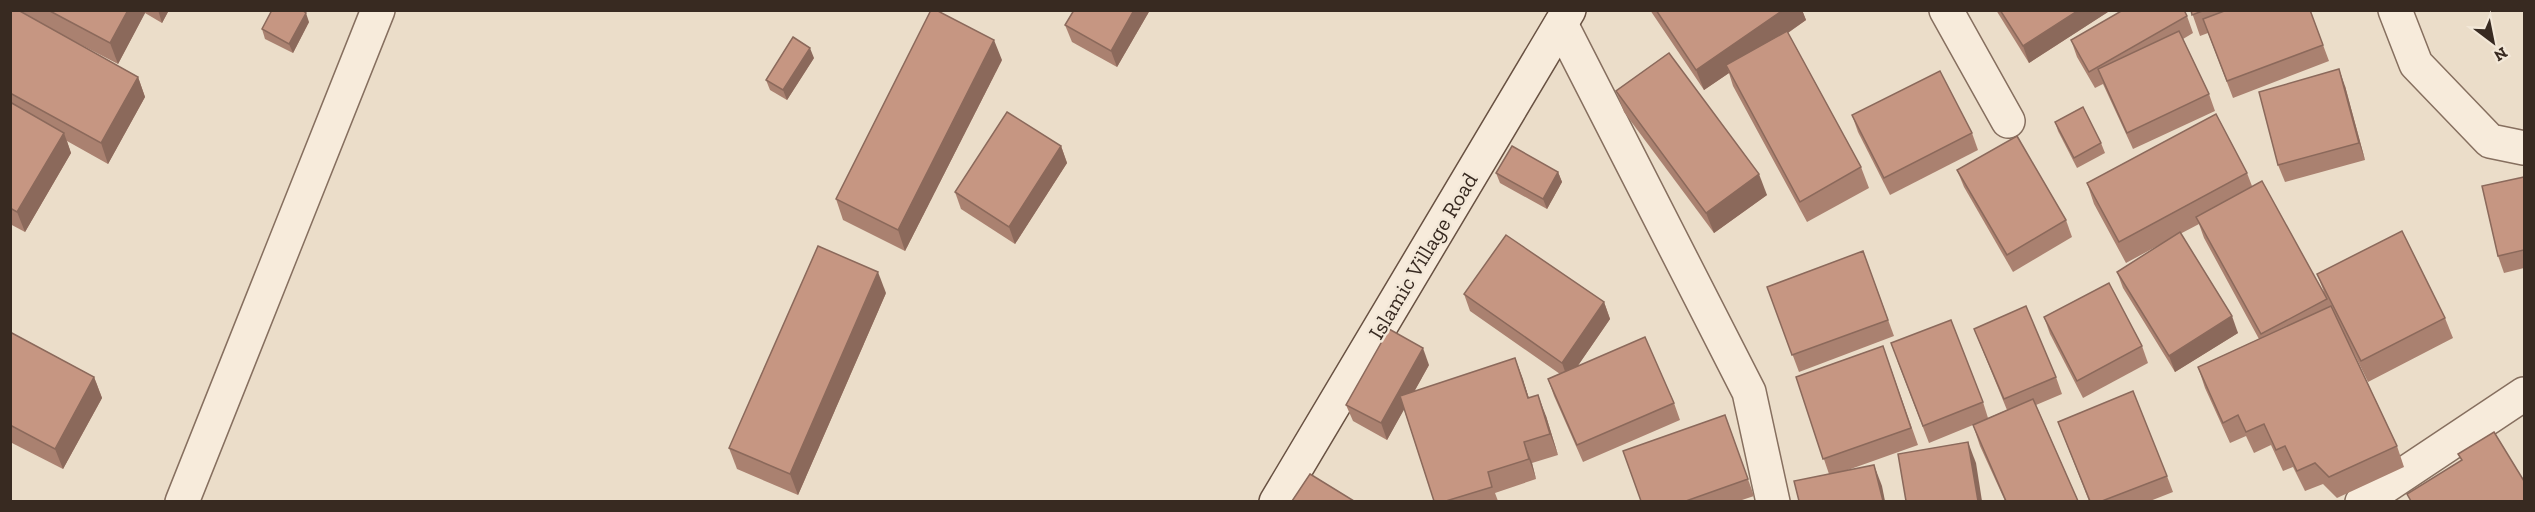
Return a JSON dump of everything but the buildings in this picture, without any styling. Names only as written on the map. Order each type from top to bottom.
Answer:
[{"type":"street","points":[[182,501],[378,10]]},
{"type":"street","points":[[1946,10],[2008,121]]},
{"type":"street","points":[[2395,10],[2416,64],[2490,141],[2524,148]]},
{"type":"street","points":[[1565,17],[1749,392],[1773,501]]},
{"type":"street","name":"Islamic Village Road","points":[[1276,501],[1565,17]]},
{"type":"street","points":[[2362,501],[2524,394]]}]
